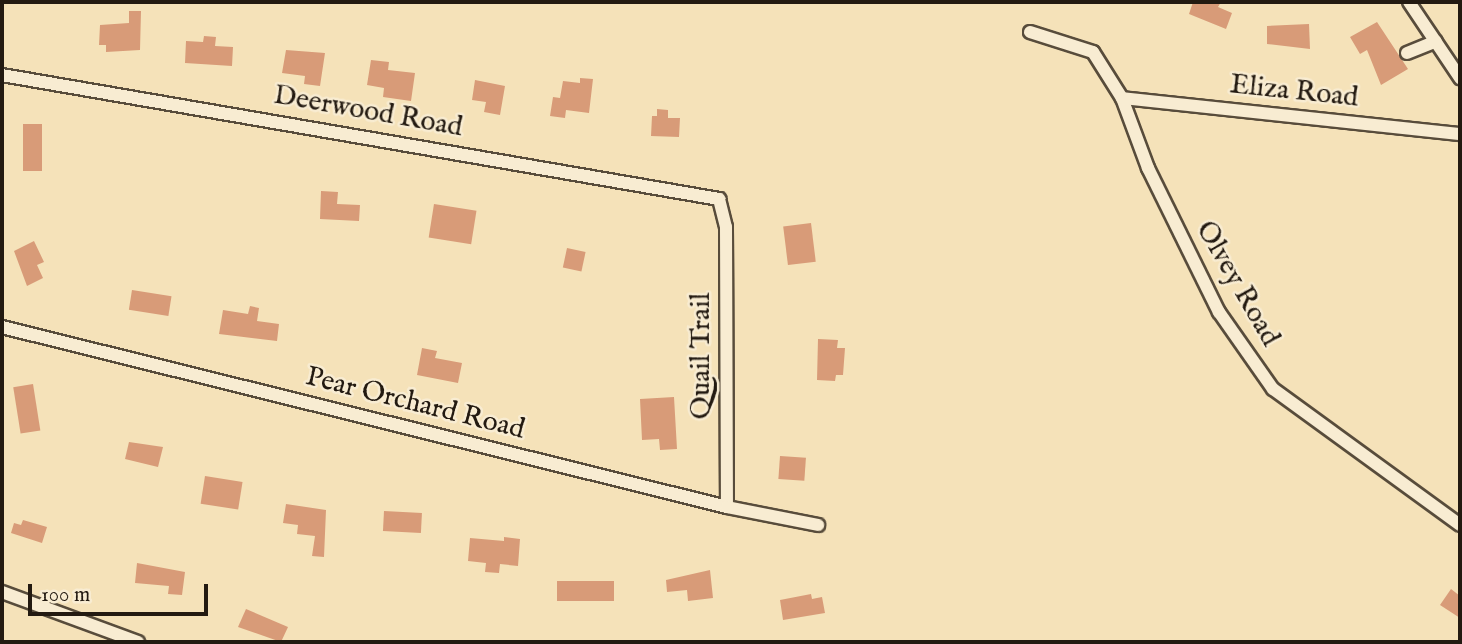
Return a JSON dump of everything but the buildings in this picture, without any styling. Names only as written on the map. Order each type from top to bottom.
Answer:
[{"type":"street","points":[[1409,2],[1460,78]]},
{"type":"street","name":"Olvey Road","points":[[1030,33],[1093,52],[1122,99],[1148,168],[1219,312],[1273,389],[1460,525]]},
{"type":"street","points":[[1407,52],[1436,41]]},
{"type":"street","name":"Deerwood Road","points":[[2,75],[698,193],[719,199],[720,206]]},
{"type":"street","name":"Eliza Road","points":[[1122,99],[1460,135]]},
{"type":"street","name":"Quail Trail","points":[[720,206],[726,226],[727,507]]},
{"type":"street","name":"Pear Orchard Road","points":[[2,327],[727,507],[818,525]]},
{"type":"street","points":[[2,592],[138,642]]}]
